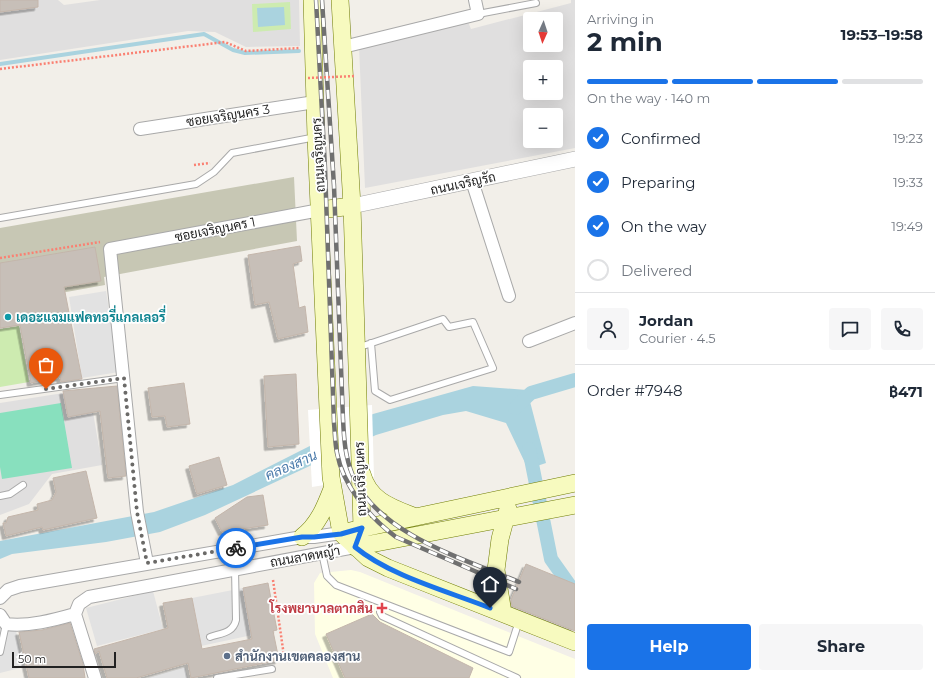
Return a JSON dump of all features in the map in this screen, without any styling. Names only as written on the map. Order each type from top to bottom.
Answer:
[{"type":"main road","name":"ถนนเจริญนคร","points":[[312,0],[327,411],[331,482],[341,534]]},
{"type":"main road","name":"ถนนเจริญนคร","points":[[340,0],[352,206],[364,345],[358,410],[362,528],[355,547]]},
{"type":"main road","points":[[320,210],[352,206]]},
{"type":"main road","points":[[360,464],[364,482],[372,494],[388,505],[413,516]]},
{"type":"main road","points":[[302,537],[311,530],[318,521],[326,504],[331,482]]},
{"type":"main road","name":"ถนนลาดหญ้า","points":[[341,534],[413,516],[575,483]]},
{"type":"main road","points":[[503,613],[496,570],[500,540],[505,518],[519,494]]},
{"type":"main road","name":"ถนนลาดหญ้า","points":[[355,547],[575,505]]},
{"type":"main road","points":[[341,534],[368,558],[388,568],[575,642]]},
{"type":"street","points":[[343,47],[478,14],[475,0]]},
{"type":"street","name":"ซอยเจริญนคร 3","points":[[140,129],[315,102]]},
{"type":"street","name":"ถนนเจริญรัถ","points":[[352,206],[575,160]]},
{"type":"street","points":[[472,181],[509,296]]},
{"type":"street","name":"ซอยเจริญนคร 1","points":[[110,249],[320,210]]},
{"type":"street","points":[[110,249],[137,512],[147,563]]},
{"type":"street","points":[[529,341],[575,323]]},
{"type":"street","name":"ถนนลาดหญ้า","points":[[0,598],[8,590],[20,586],[302,537],[341,534]]},
{"type":"street","name":"ถนนลาดหญ้า","points":[[75,614],[79,604],[89,597],[355,547]]},
{"type":"street","points":[[3,619],[19,626],[75,614],[95,678]]},
{"type":"lane","points":[[478,14],[536,3]]},
{"type":"lane","points":[[0,218],[196,184],[208,178],[232,154],[316,137]]},
{"type":"lane","points":[[443,319],[449,327],[473,322],[493,368],[390,400],[375,391],[364,345],[443,319]]},
{"type":"lane","points":[[0,395],[124,378]]},
{"type":"lane","points":[[0,496],[10,494],[23,485]]},
{"type":"lane","points":[[322,553],[327,576],[336,585],[509,652],[520,620]]},
{"type":"lane","points":[[210,637],[231,631],[235,627],[235,569]]},
{"type":"lane","points":[[382,603],[380,612],[382,616],[517,678]]},
{"type":"lane","points":[[0,652],[3,619]]},
{"type":"lane","points":[[217,678],[272,669]]},
{"type":"path","points":[[0,69],[225,42],[246,51],[307,48]]},
{"type":"path","points":[[308,78],[355,76]]},
{"type":"path","points":[[194,165],[202,163]]},
{"type":"path","points":[[0,258],[99,241],[110,249]]},
{"type":"path","points":[[273,580],[285,663]]},
{"type":"shaded area","points":[[0,0],[58,0],[64,5],[100,0],[299,0],[300,46],[246,47],[215,32],[188,31],[0,60]]},
{"type":"shaded area","points":[[571,0],[575,0],[575,148],[365,188],[359,46],[468,22],[471,29],[523,15],[523,52],[563,52],[563,12],[536,12],[571,3]]},
{"type":"shaded area","points":[[294,177],[297,241],[104,277],[105,285],[0,304],[0,228]]},
{"type":"shaded area","points":[[106,291],[119,372],[82,378],[69,297]]},
{"type":"shaded area","points":[[89,389],[102,465],[52,474],[29,504],[0,515],[0,403]]},
{"type":"shaded area","name":"โรงพยาบาลตากสิน","points":[[351,570],[360,572],[575,659],[575,678],[333,678],[315,634],[314,583],[320,573]]},
{"type":"shaded area","points":[[243,588],[252,635],[201,646],[192,598]]},
{"type":"shaded area","points":[[153,591],[163,629],[97,646],[86,608]]},
{"type":"shaded area","points":[[0,615],[19,626],[16,631],[24,667],[0,673]]},
{"type":"shaded area","points":[[185,667],[188,678],[147,678]]},
{"type":"green space","points":[[290,2],[291,29],[253,32],[252,4]]},
{"type":"green space","points":[[19,326],[29,382],[0,387],[0,329]]},
{"type":"green space","points":[[61,403],[72,468],[2,479],[0,467],[0,413]]},
{"type":"water","points":[[284,7],[285,25],[258,27],[257,8]]},
{"type":"water","points":[[473,386],[527,390],[546,463],[528,469],[506,423],[466,411],[443,415],[376,435],[205,515],[160,532],[106,542],[12,554],[0,559],[0,541],[154,512],[233,485],[373,414]]},
{"type":"pier","points":[[372,405],[374,477],[312,487],[308,410]]},
{"type":"building","points":[[0,0],[38,0],[38,7],[0,12]]},
{"type":"building","points":[[300,246],[302,261],[293,264],[299,308],[305,306],[308,332],[278,339],[269,302],[255,305],[248,255]]},
{"type":"building","points":[[95,247],[101,281],[64,287],[82,379],[61,382],[60,377],[31,383],[20,325],[0,328],[0,263]]},
{"type":"building","points":[[296,374],[299,444],[268,447],[264,376]]},
{"type":"building","points":[[184,383],[190,424],[167,427],[165,416],[152,417],[148,388]]},
{"type":"building","points":[[117,386],[126,476],[108,478],[100,411],[68,417],[63,391]]},
{"type":"building","points":[[219,457],[227,485],[197,494],[189,466]]},
{"type":"building","points":[[86,471],[97,518],[43,530],[42,527],[6,536],[3,523],[6,523],[8,517],[38,510],[37,504],[52,500],[56,492],[53,478]]},
{"type":"building","points":[[263,495],[268,525],[222,532],[215,518],[247,497]]},
{"type":"building","points":[[526,564],[575,584],[575,631],[512,606],[511,600]]},
{"type":"building","points":[[268,583],[277,630],[273,631],[279,660],[191,678],[188,663],[136,678],[107,678],[99,651],[95,654],[94,649],[168,628],[163,603],[192,598],[202,649],[252,639],[243,588]]},
{"type":"building","points":[[372,614],[380,622],[473,668],[469,678],[345,678],[326,634]]},
{"type":"building","points":[[70,623],[83,664],[85,678],[29,678],[19,632],[42,630]]},
{"type":"waterway","points":[[0,64],[204,34],[233,50],[245,53],[299,51]]},
{"type":"waterway","name":"คลองสาน","points":[[515,408],[531,393],[575,380]]},
{"type":"waterway","points":[[529,449],[551,559],[575,593]]},
{"type":"railway","points":[[316,0],[325,168],[334,423],[336,449],[340,465],[351,489],[367,511],[396,537],[516,589]]},
{"type":"railway","points":[[322,0],[334,186],[343,426],[345,448],[350,469],[365,496],[382,514],[402,529],[449,554],[519,582]]},
{"type":"way so far","points":[[46,389],[124,378],[137,512],[147,563],[236,548]]},
{"type":"place","name":"เดอะแจมแฟคทอรี่แกลเลอรี่","points":[[8,317]]},
{"type":"place","name":"โรงพยาบาลตากสิน","points":[[382,608]]},
{"type":"place","name":"สำนักงานเขตคลองสาน","points":[[227,656]]},
{"type":"route","points":[[236,548],[302,537],[341,534],[362,528],[355,547],[368,558],[388,568],[490,608]]}]
